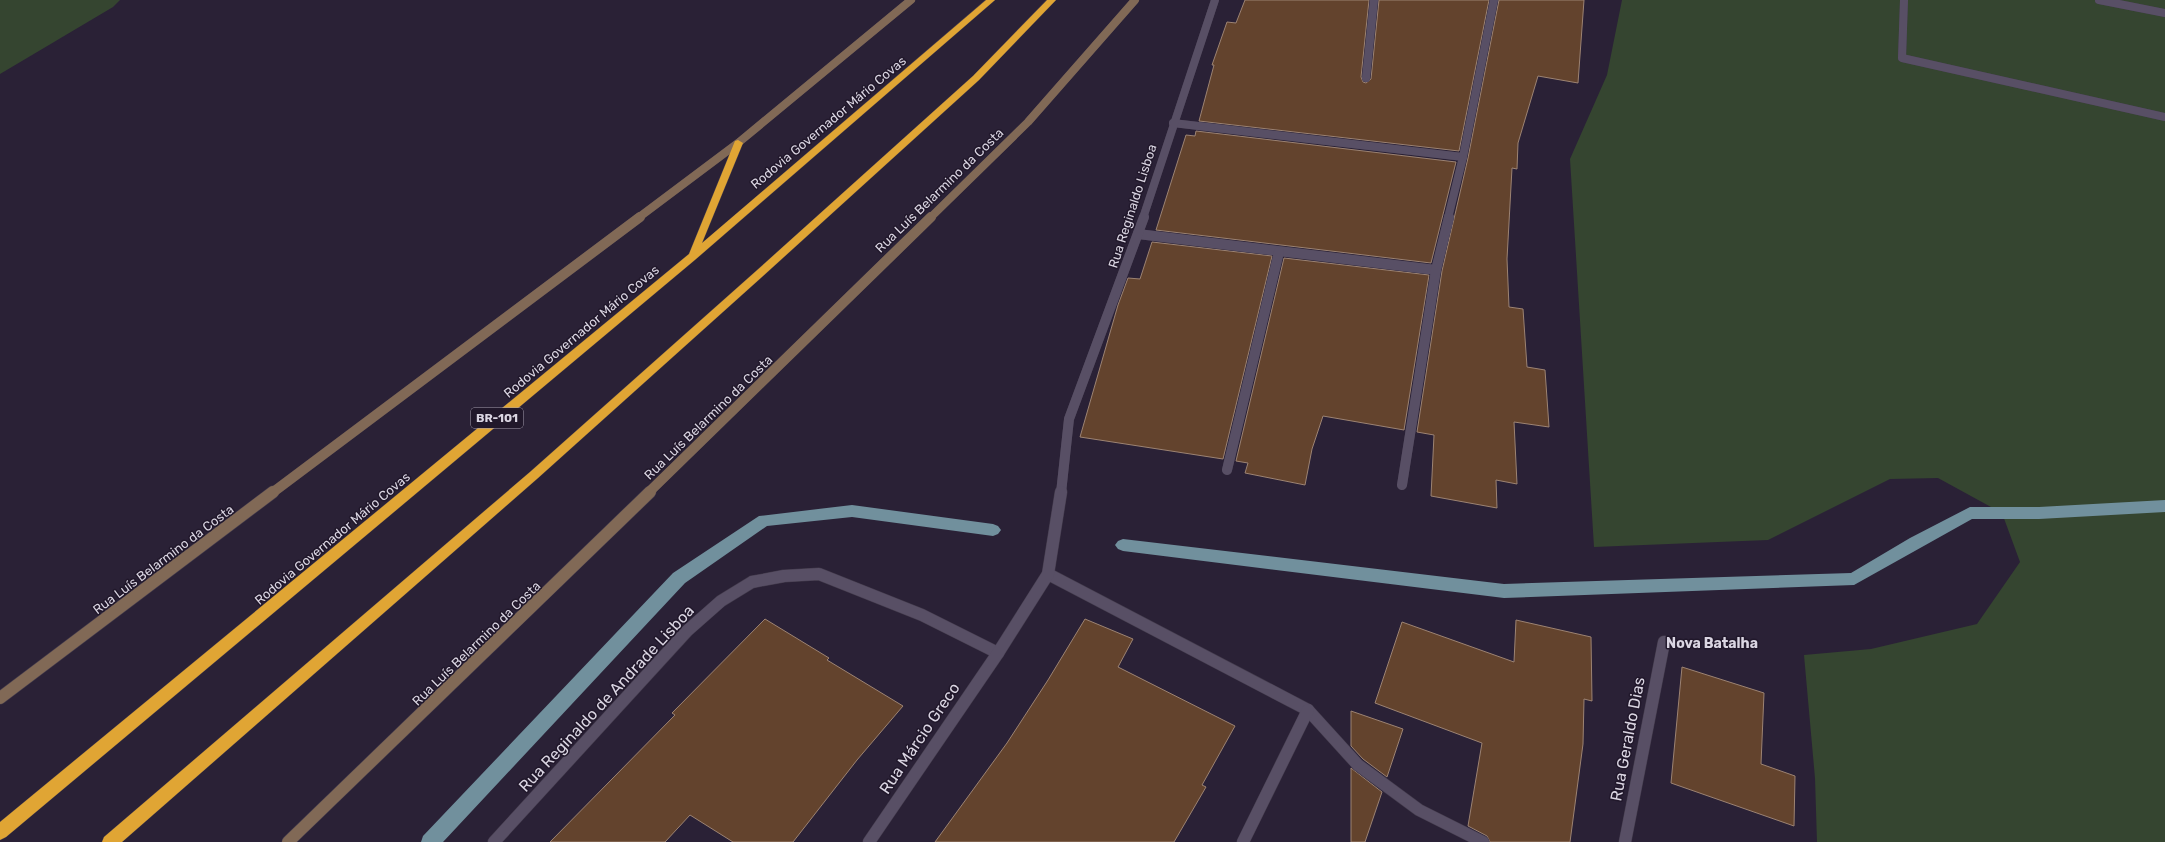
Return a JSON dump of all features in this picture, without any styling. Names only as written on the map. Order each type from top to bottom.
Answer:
[{"type":"highway","name":"Rodovia Governador Mário Covas","points":[[0,832],[692,256],[991,0]]},
{"type":"highway","points":[[110,842],[528,480],[718,311],[976,78],[1014,37],[1052,0]]},
{"type":"highway","points":[[692,256],[738,143]]},
{"type":"main road","name":"Rua Luís Belarmino da Costa","points":[[0,698],[738,143],[911,0]]},
{"type":"main road","name":"Rua Luís Belarmino da Costa","points":[[288,842],[651,491],[1028,122],[1135,0]]},
{"type":"street","name":"Rua Reginaldo Lisboa","points":[[1048,574],[1062,489],[1069,419],[1138,234],[1173,123],[1215,0]]},
{"type":"street","points":[[1366,78],[1374,0]]},
{"type":"street","points":[[1402,485],[1436,270],[1463,157],[1494,0]]},
{"type":"street","points":[[1904,0],[1902,58],[2165,117]]},
{"type":"street","points":[[2099,0],[2165,13]]},
{"type":"street","points":[[1173,123],[1463,157]]},
{"type":"street","points":[[1138,234],[1436,270]]},
{"type":"street","points":[[1227,470],[1279,252]]},
{"type":"street","name":"Rua Reginaldo de Andrade Lisboa","points":[[494,842],[687,631],[721,601],[752,582],[784,576],[819,574],[922,615],[998,653]]},
{"type":"street","points":[[1048,574],[1308,710],[1358,765],[1419,810],[1484,842]]},
{"type":"street","name":"Rua Márcio Greco","points":[[869,842],[998,653],[1048,574]]},
{"type":"street","name":"Rua Geraldo Dias","points":[[1625,842],[1664,642]]},
{"type":"street","points":[[1243,842],[1308,710]]},
{"type":"green space","points":[[0,0],[120,0],[113,7],[0,74]]},
{"type":"green space","points":[[1622,0],[2165,0],[2165,842],[1817,842],[1815,778],[1804,655],[1871,649],[1977,624],[2020,562],[2002,513],[1938,478],[1890,479],[1768,540],[1594,547],[1570,159],[1607,75]]},
{"type":"building","points":[[1245,0],[1369,0],[1361,77],[1363,82],[1366,83],[1371,79],[1379,0],[1489,0],[1459,151],[1199,121],[1214,65],[1212,65],[1227,22],[1236,23]]},
{"type":"building","points":[[1499,0],[1584,0],[1578,83],[1538,76],[1518,143],[1517,169],[1512,168],[1507,259],[1509,307],[1523,309],[1527,367],[1545,370],[1549,427],[1514,422],[1517,484],[1496,480],[1497,508],[1431,496],[1434,435],[1417,432],[1442,271],[1468,158]]},
{"type":"building","points":[[1196,131],[1456,162],[1431,263],[1156,230],[1186,135],[1195,136]]},
{"type":"building","points":[[1152,242],[1272,256],[1223,459],[1080,437],[1118,305],[1128,278],[1140,279]]},
{"type":"building","points":[[1284,258],[1429,275],[1404,430],[1323,416],[1312,449],[1305,485],[1245,473],[1248,463],[1236,461]]},
{"type":"building","points":[[765,619],[829,658],[827,660],[903,706],[857,760],[793,842],[733,842],[690,815],[665,842],[550,842],[675,715],[672,713]]},
{"type":"building","points":[[1085,619],[1133,639],[1118,667],[1235,726],[1202,785],[1206,787],[1174,842],[935,842],[1007,743]]},
{"type":"building","points":[[1516,620],[1591,637],[1592,701],[1584,699],[1583,744],[1570,842],[1490,842],[1487,836],[1468,826],[1482,743],[1375,703],[1402,622],[1514,662]]},
{"type":"building","points":[[1682,667],[1764,693],[1761,764],[1795,776],[1794,826],[1671,783]]},
{"type":"building","points":[[1351,711],[1403,729],[1387,777],[1363,759],[1351,746]]},
{"type":"building","points":[[1351,768],[1382,792],[1365,842],[1351,842]]},
{"type":"waterway","points":[[1123,545],[1504,591],[1854,579],[1915,542],[1970,513],[2039,513],[2165,506]]},
{"type":"waterway","points":[[430,842],[679,578],[764,520],[852,511],[993,530]]},
{"type":"district","name":"Nova Batalha","points":[[1712,643]]}]
